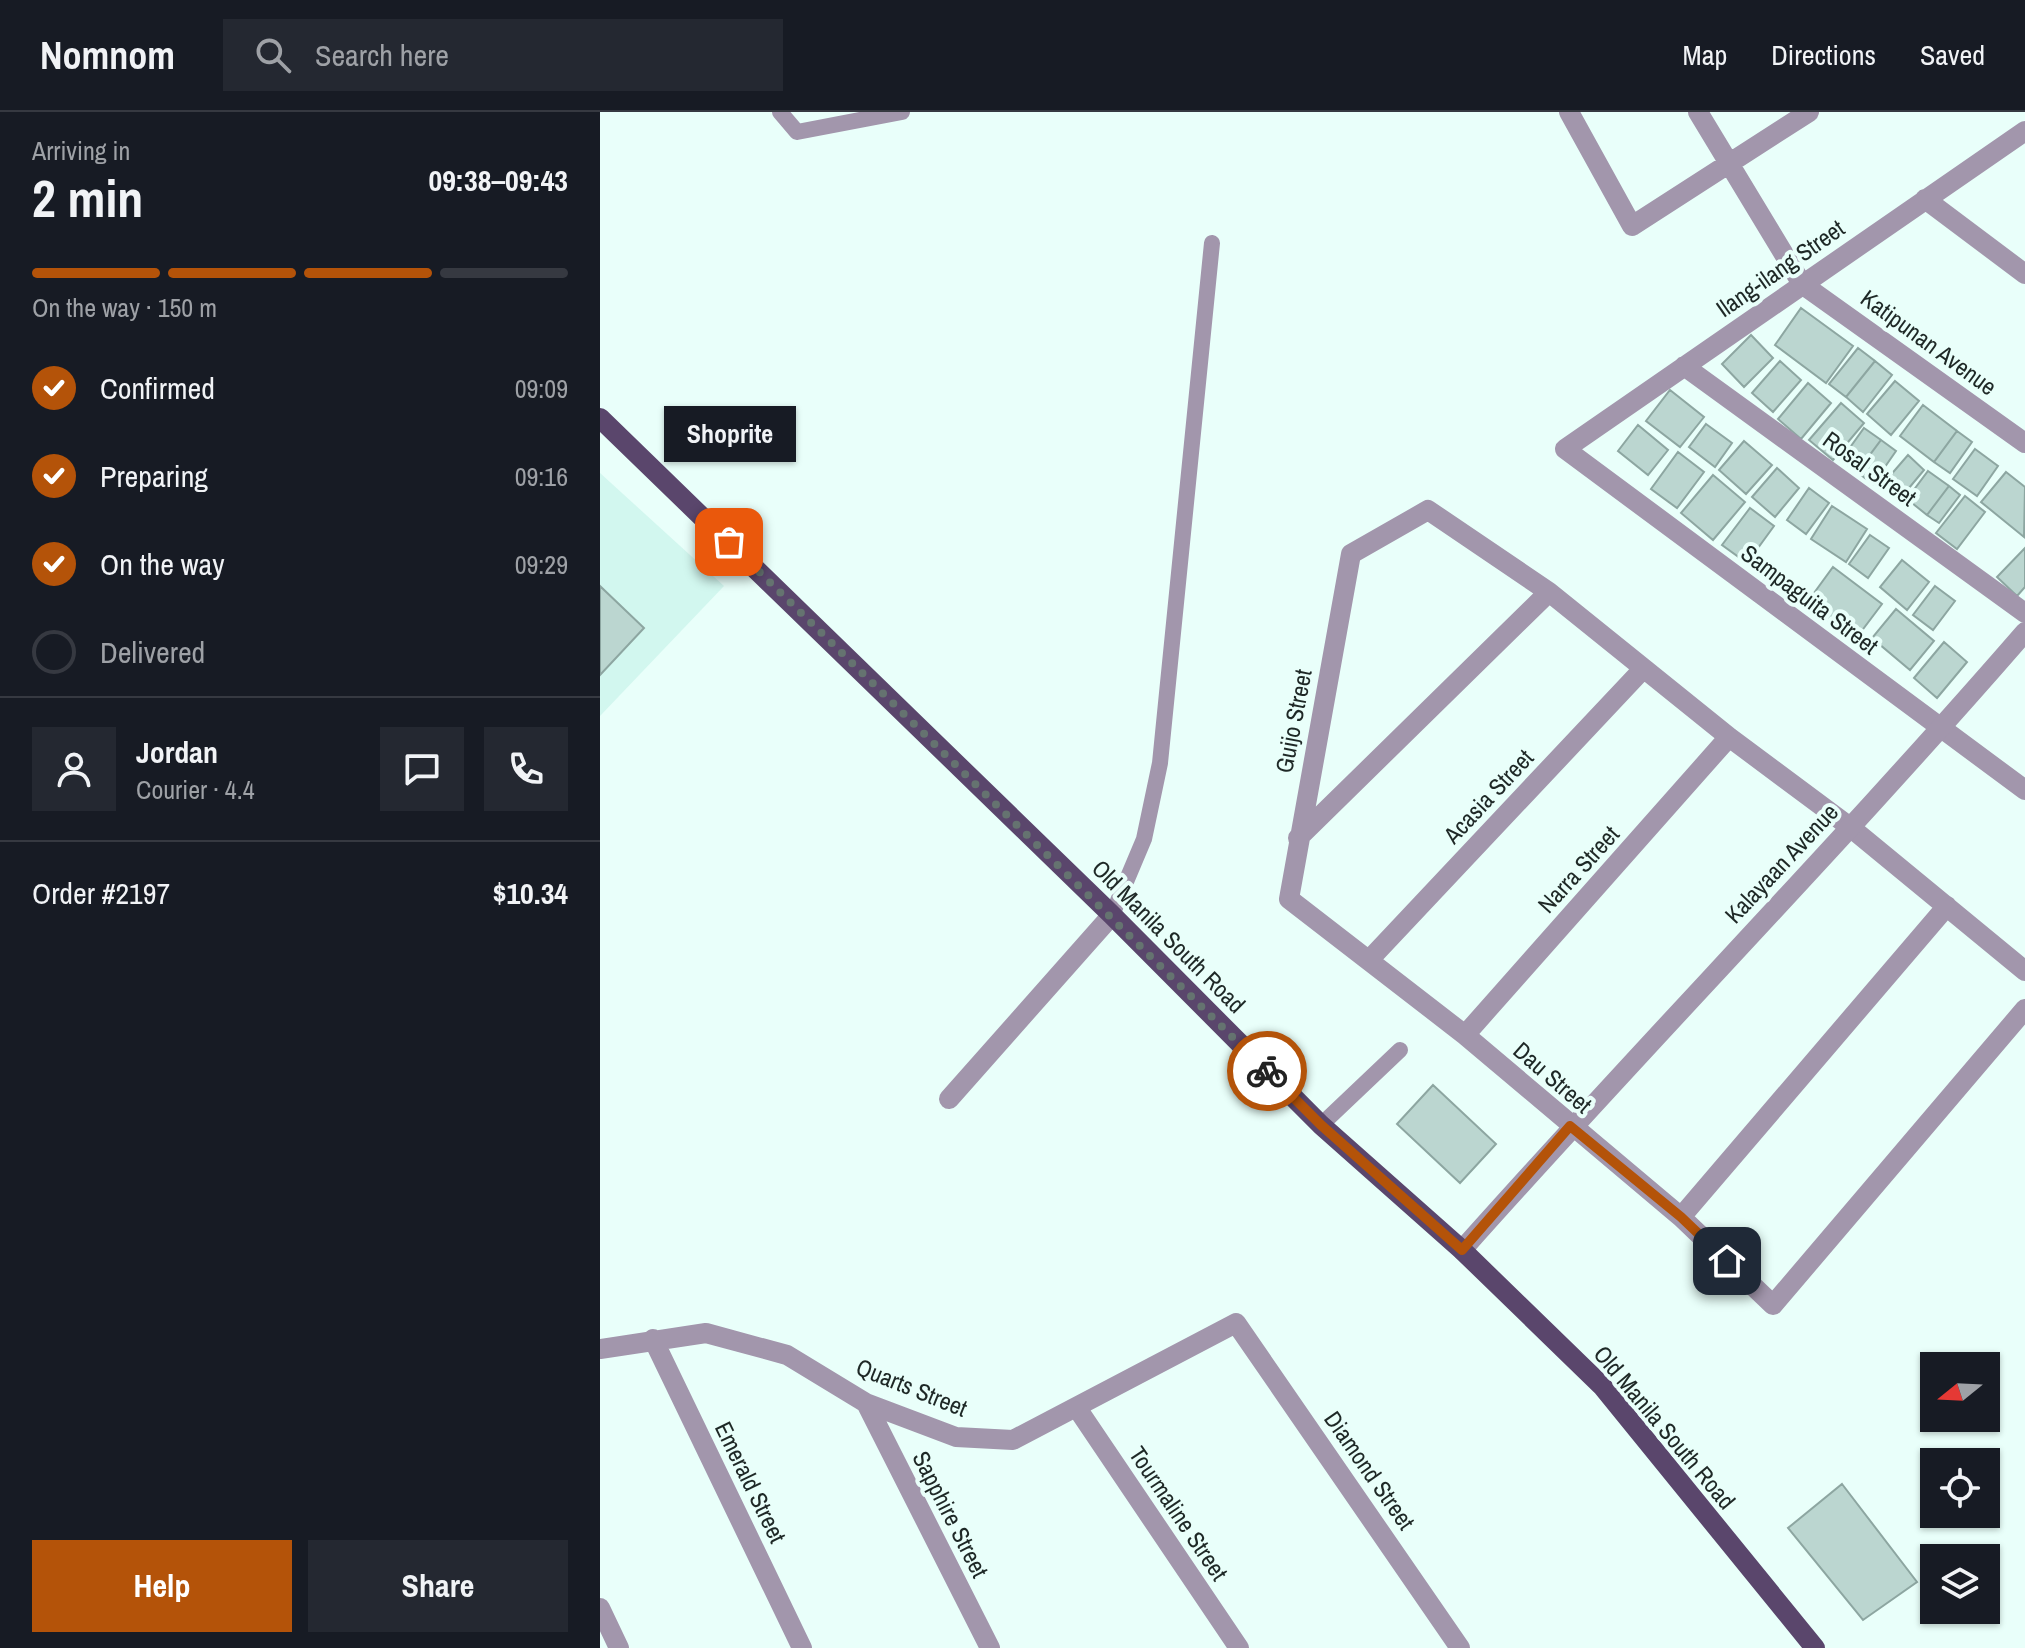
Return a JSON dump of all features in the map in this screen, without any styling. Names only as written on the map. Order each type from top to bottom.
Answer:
[{"type":"main road","name":"Old Manila South Road","points":[[600,418],[1112,915],[1321,1125],[1462,1250],[1602,1386],[1815,1648]]},
{"type":"street","points":[[1569,112],[1632,226],[1809,112]]},
{"type":"street","points":[[1698,112],[1802,284]]},
{"type":"street","name":"Ilang-ilang Street","points":[[1565,449],[2025,131]]},
{"type":"street","points":[[1925,199],[2025,274]]},
{"type":"street","name":"Katipunan Avenue","points":[[1802,284],[2025,443]]},
{"type":"street","name":"Rosal Street","points":[[1684,366],[2025,613]]},
{"type":"street","name":"Sampaguita Street","points":[[1565,449],[2025,790]]},
{"type":"street","name":"Guijo Street","points":[[1289,899],[1351,554],[1428,510],[1549,592]]},
{"type":"street","points":[[1298,838],[1549,592],[1729,737],[1850,827],[2025,971]]},
{"type":"street","name":"Kalayaan Avenue","points":[[1462,1250],[1570,1126],[1941,729],[2025,632]]},
{"type":"street","name":"Acasia Street","points":[[1370,959],[1643,669]]},
{"type":"street","name":"Narra Street","points":[[1465,1035],[1729,737]]},
{"type":"street","name":"Dau Street","points":[[1289,899],[1465,1035],[1681,1217],[1773,1305],[2025,1009]]},
{"type":"street","points":[[1681,1217],[1947,906]]},
{"type":"street","points":[[949,1099],[1112,915]]},
{"type":"street","name":"Quarts Street","points":[[600,1349],[706,1333],[787,1355],[866,1403],[956,1437],[1013,1440],[1236,1323]]},
{"type":"street","name":"Diamond Street","points":[[1236,1323],[1460,1648]]},
{"type":"street","name":"Emerald Street","points":[[653,1339],[802,1648]]},
{"type":"street","name":"Sapphire Street","points":[[866,1403],[990,1648]]},
{"type":"street","name":"Tourmaline Street","points":[[1077,1408],[1239,1648]]},
{"type":"street","points":[[600,1608],[619,1648]]},
{"type":"lane","points":[[780,112],[797,132],[902,112]]},
{"type":"lane","points":[[1112,915],[1144,839],[1160,763],[1212,243]]},
{"type":"lane","points":[[1321,1125],[1400,1050]]},
{"type":"shaded area","points":[[600,473],[724,586],[600,716]]},
{"type":"building","points":[[1801,308],[1853,346],[1826,383],[1775,345]]},
{"type":"building","points":[[1751,335],[1773,358],[1744,387],[1722,364]]},
{"type":"building","points":[[1858,348],[1875,361],[1846,397],[1829,384]]},
{"type":"building","points":[[1780,361],[1801,380],[1773,412],[1752,393]]},
{"type":"building","points":[[1875,361],[1892,375],[1863,412],[1846,397]]},
{"type":"building","points":[[1895,381],[1919,401],[1891,435],[1867,414]]},
{"type":"building","points":[[1808,383],[1831,403],[1801,439],[1778,419]]},
{"type":"building","points":[[1670,390],[1704,417],[1680,447],[1646,421]]},
{"type":"building","points":[[1841,403],[1864,423],[1833,460],[1809,440]]},
{"type":"building","points":[[1923,405],[1957,431],[1934,462],[1900,436]]},
{"type":"building","points":[[1706,424],[1732,443],[1715,467],[1689,447]]},
{"type":"building","points":[[1638,425],[1668,450],[1648,475],[1618,451]]},
{"type":"building","points":[[1864,428],[1881,440],[1857,472],[1841,460]]},
{"type":"building","points":[[1957,431],[1972,442],[1950,473],[1934,462]]},
{"type":"building","points":[[1881,440],[1896,451],[1873,484],[1857,472]]},
{"type":"building","points":[[1744,441],[1772,465],[1746,494],[1719,470]]},
{"type":"building","points":[[1975,449],[1998,466],[1977,496],[1953,479]]},
{"type":"building","points":[[1678,452],[1704,472],[1677,508],[1651,489]]},
{"type":"building","points":[[1908,455],[1924,470],[1899,500],[1882,485]]},
{"type":"building","points":[[1777,468],[1799,488],[1775,517],[1752,497]]},
{"type":"building","points":[[1928,471],[1949,486],[1927,515],[1907,499]]},
{"type":"building","points":[[2006,472],[2025,487],[2024,537],[1981,502]]},
{"type":"building","points":[[1713,475],[1745,502],[1713,540],[1681,513]]},
{"type":"building","points":[[1949,486],[1960,495],[1939,523],[1927,515]]},
{"type":"building","points":[[1809,488],[1829,503],[1806,534],[1787,520]]},
{"type":"building","points":[[1965,496],[1985,512],[1957,549],[1936,533]]},
{"type":"building","points":[[1832,506],[1867,529],[1846,562],[1811,539]]},
{"type":"building","points":[[1750,508],[1774,526],[1747,563],[1722,545]]},
{"type":"building","points":[[1870,535],[1889,548],[1868,578],[1849,564]]},
{"type":"building","points":[[2025,548],[2025,587],[2017,596],[1997,577]]},
{"type":"building","points":[[1902,560],[1929,582],[1907,610],[1880,587]]},
{"type":"building","points":[[1833,567],[1882,604],[1854,641],[1806,604]]},
{"type":"building","points":[[600,586],[644,628],[600,675]]},
{"type":"building","points":[[1935,586],[1955,601],[1933,630],[1913,615]]},
{"type":"building","points":[[1896,609],[1934,641],[1910,670],[1872,638]]},
{"type":"building","points":[[1944,642],[1967,662],[1937,698],[1914,678]]},
{"type":"building","points":[[1433,1085],[1496,1144],[1460,1183],[1397,1124]]},
{"type":"building","points":[[1842,1484],[1917,1582],[1863,1620],[1788,1528]]},
{"type":"way so far","points":[[729,542],[1112,915],[1267,1071]]},
{"type":"place","name":"Shoprite","points":[[729,542]]},
{"type":"route","points":[[1267,1071],[1321,1125],[1462,1250],[1570,1126],[1681,1217],[1727,1261]]}]
